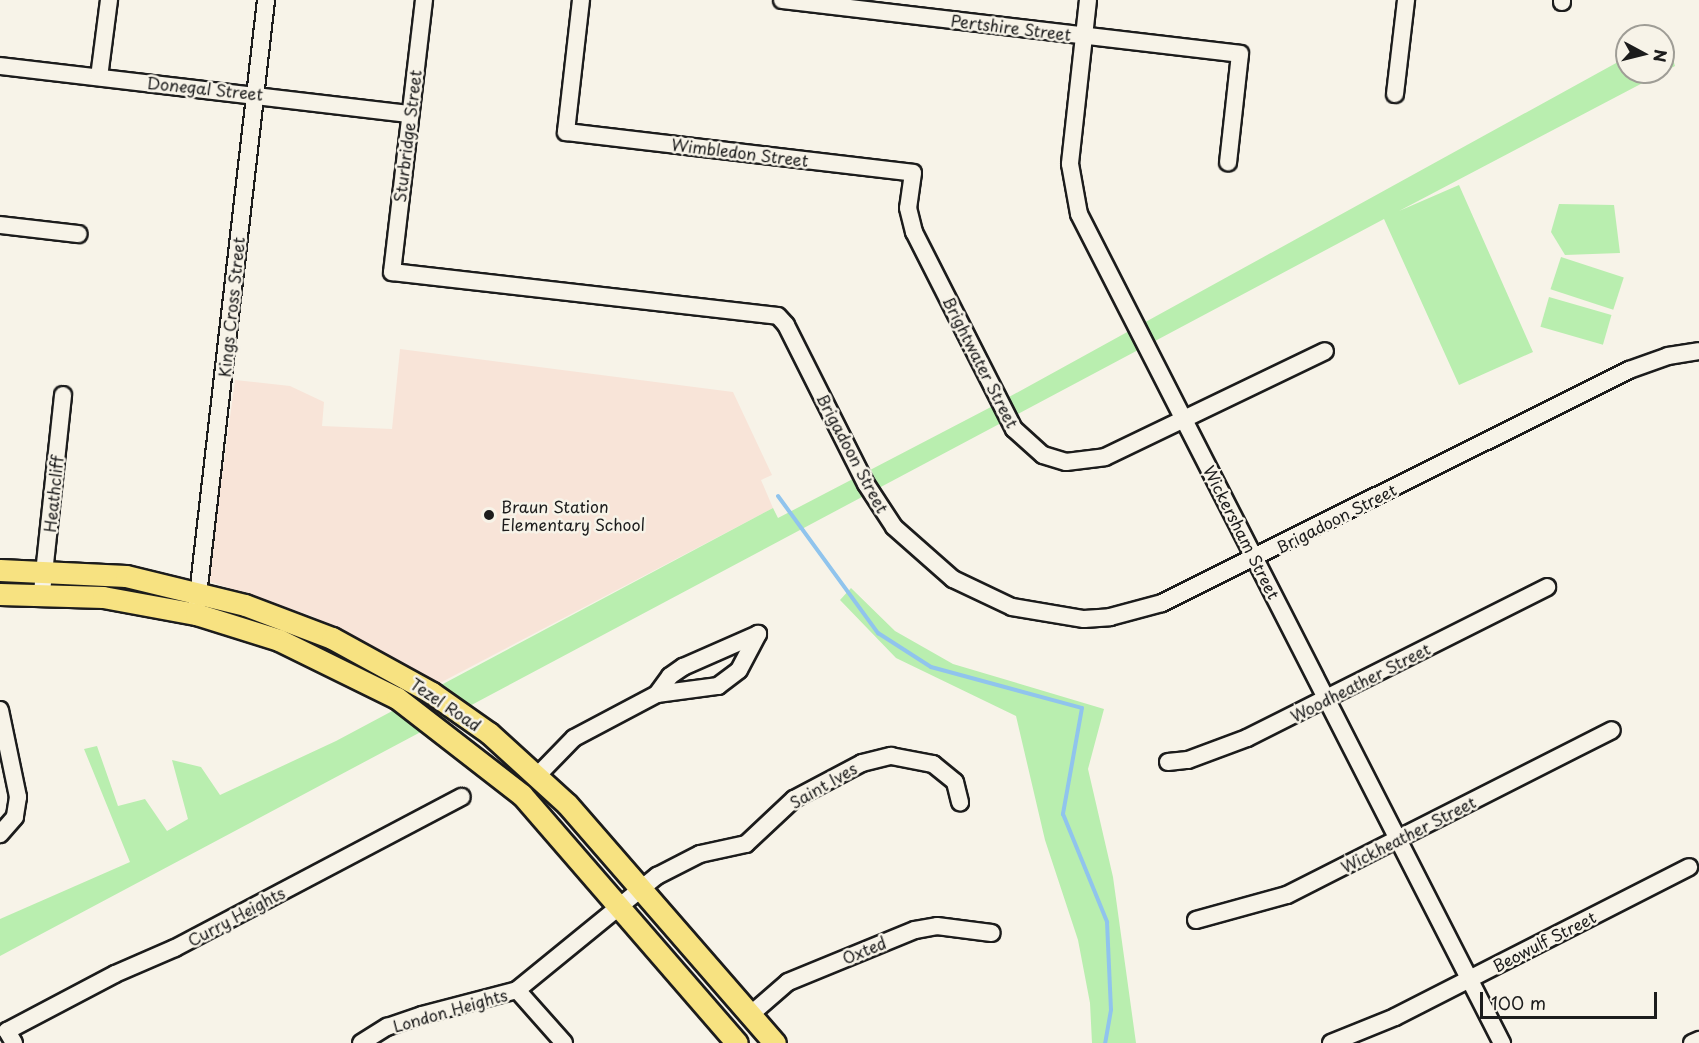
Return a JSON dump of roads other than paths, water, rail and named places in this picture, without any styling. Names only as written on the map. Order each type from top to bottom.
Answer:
[{"type":"main road","name":"Tezel Road","points":[[0,570],[45,570],[126,576],[198,603],[397,698],[522,795],[622,906],[737,1043]]},
{"type":"main road","name":"Tezel Road","points":[[0,594],[42,592],[198,603],[291,621],[382,662],[489,733],[567,804],[640,891],[775,1043]]},
{"type":"street","points":[[99,77],[109,0]]},
{"type":"street","name":"Kings Cross Street","points":[[198,603],[266,0]]},
{"type":"street","name":"Sturbridge Street","points":[[392,272],[424,0]]},
{"type":"street","name":"Wimbledon Street","points":[[581,0],[566,132],[913,173]]},
{"type":"street","name":"Pertshire Street","points":[[782,0],[1240,54],[1228,162]]},
{"type":"street","name":"Wickersham Street","points":[[1088,0],[1070,164],[1073,196],[1183,419],[1502,1043]]},
{"type":"street","points":[[1395,94],[1406,0]]},
{"type":"street","name":"Donegal Street","points":[[0,66],[255,94],[409,114]]},
{"type":"street","name":"Brightwater Street","points":[[913,173],[908,208],[914,232],[1014,429],[1030,447],[1066,462],[1098,460],[1325,351]]},
{"type":"street","points":[[0,225],[78,234]]},
{"type":"street","name":"Brigadoon Street","points":[[392,272],[778,316],[786,325],[866,484],[894,527],[933,565],[995,602],[1058,617],[1110,617],[1162,603],[1629,370],[1668,356],[1699,351]]},
{"type":"street","name":"Heathcliff","points":[[42,592],[63,395]]},
{"type":"street","name":"Woodheather Street","points":[[1168,762],[1221,750],[1328,699],[1547,587]]},
{"type":"street","points":[[537,776],[574,738],[657,694],[718,686],[739,670],[758,634],[683,667],[670,676],[657,694]]},
{"type":"street","points":[[0,710],[18,797],[15,817],[0,834]]},
{"type":"street","name":"Wickheather Street","points":[[1196,920],[1287,895],[1612,730]]},
{"type":"street","name":"Saint Ives","points":[[622,906],[678,862],[746,844],[794,799],[878,757],[913,758],[933,764],[956,782],[960,802]]},
{"type":"street","name":"Curry Heights","points":[[11,1037],[115,974],[175,948],[462,797]]},
{"type":"street","name":"Beowulf Street","points":[[1331,1043],[1470,979],[1689,867]]},
{"type":"street","name":"London Heights","points":[[361,1043],[387,1027],[422,1015],[517,990],[622,906]]},
{"type":"street","name":"Oxted","points":[[750,1015],[788,982],[915,930],[937,926],[992,933]]},
{"type":"street","points":[[517,990],[564,1043]]},
{"type":"street","points":[[1692,1043],[1699,1040]]},
{"type":"waterway","points":[[778,496],[878,633],[931,667],[1082,708],[1063,814],[1107,922],[1111,1010],[1105,1043]]},
{"type":"place","name":"Braun Station Elementary School","points":[[489,515]]}]
